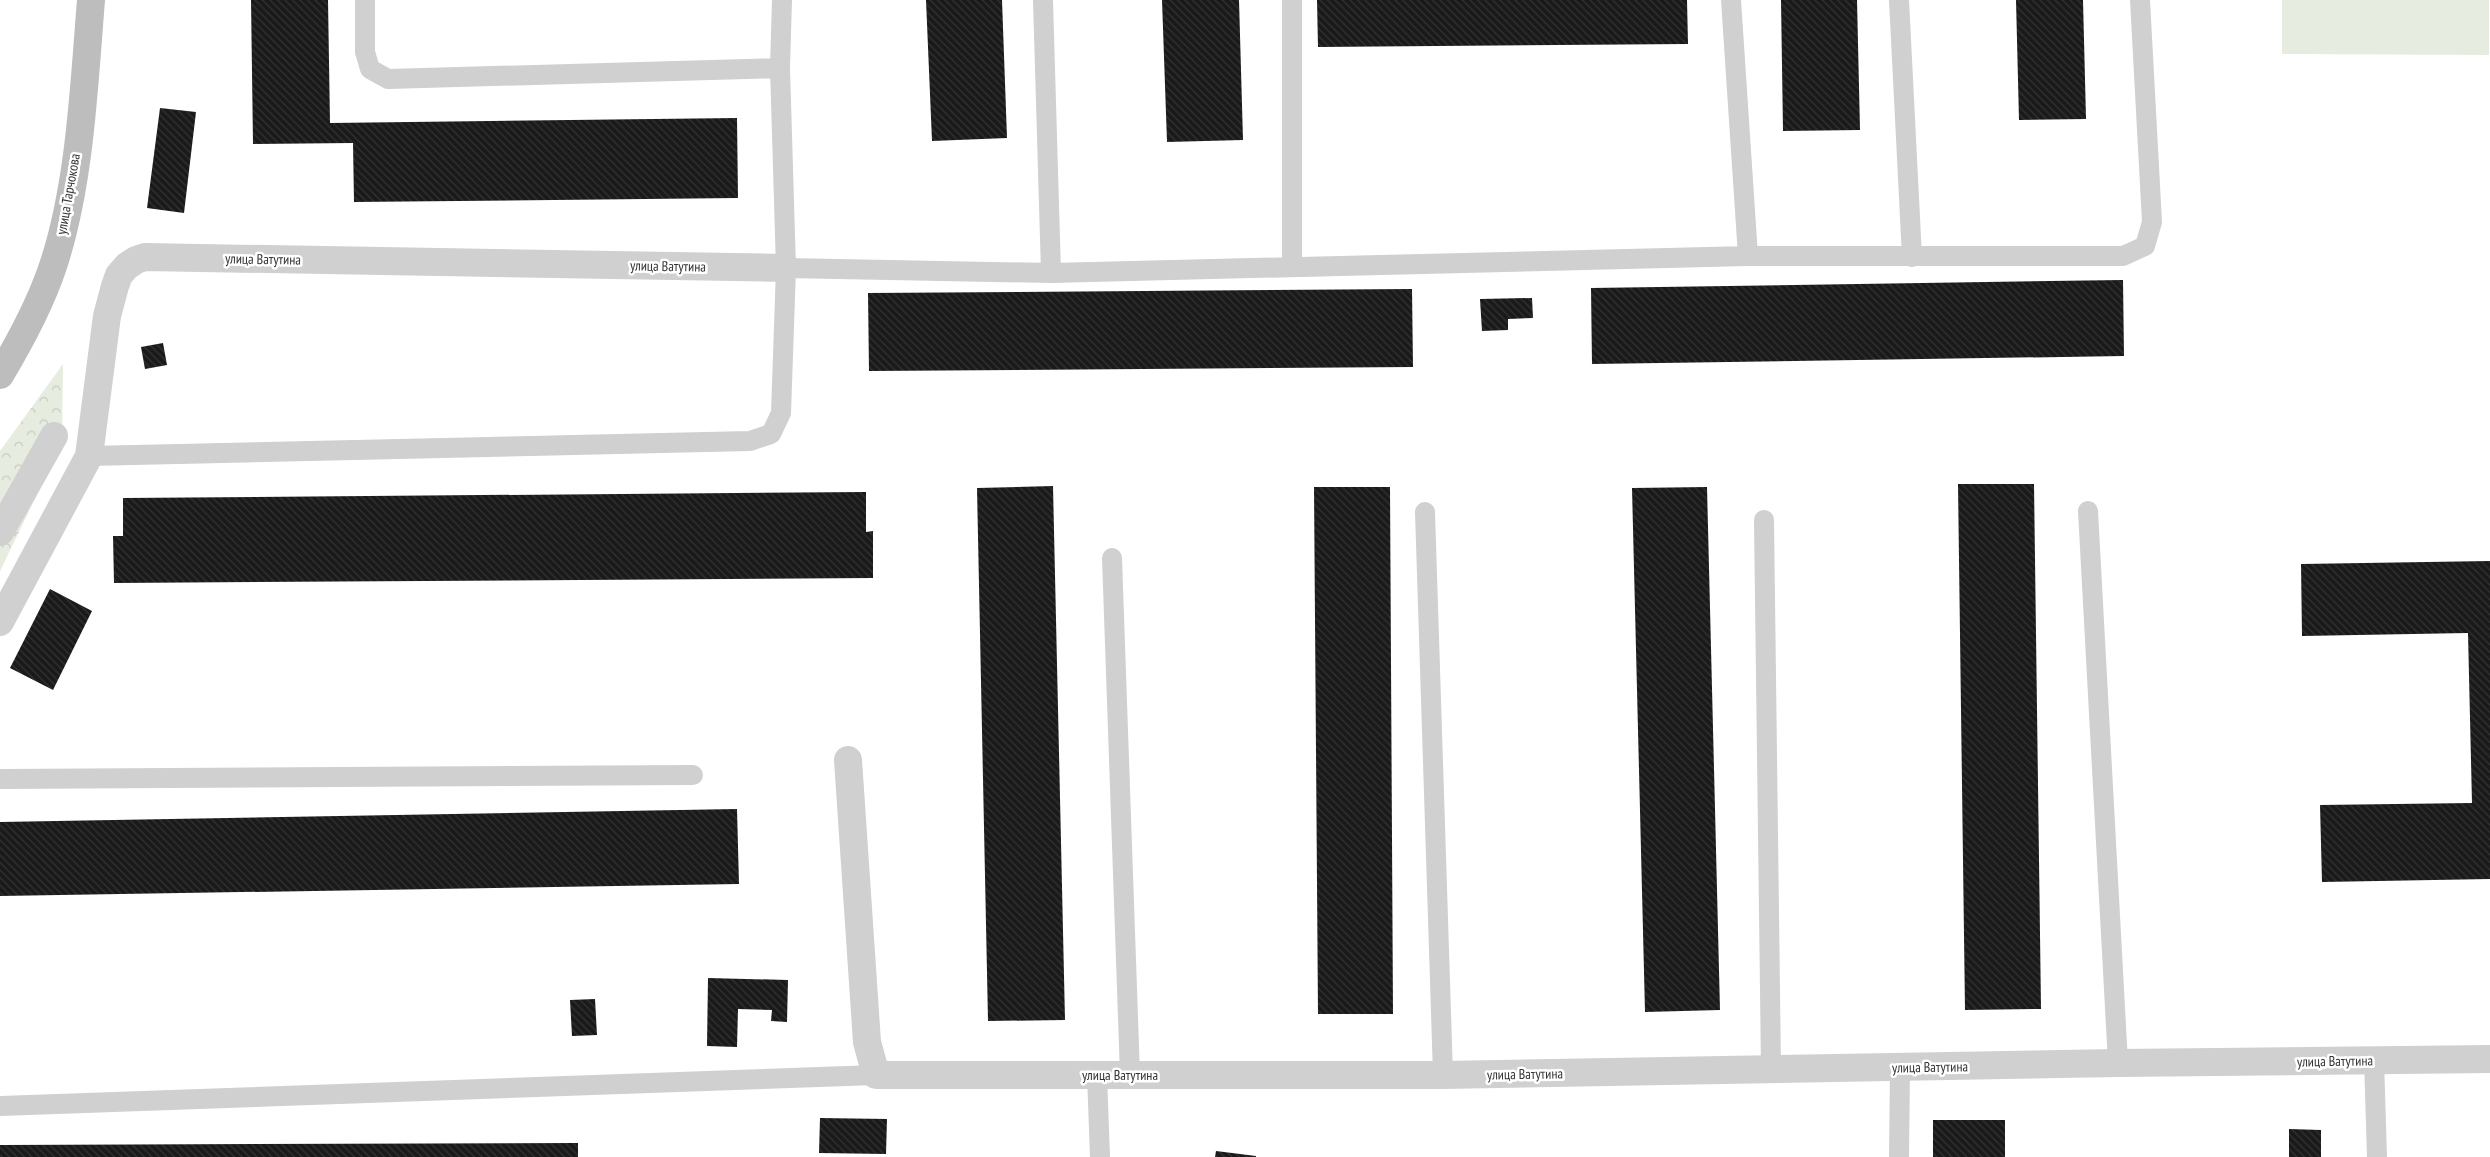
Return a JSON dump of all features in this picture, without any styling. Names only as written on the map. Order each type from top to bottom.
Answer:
[{"type":"main road","name":"улица Тарчокова","points":[[0,376],[31,321],[53,266],[67,209],[75,162],[91,0]]},
{"type":"street","name":"улица Ватутина","points":[[0,622],[89,456],[107,316],[119,275],[136,260],[155,258],[786,268]]},
{"type":"street","points":[[0,532],[54,436]]},
{"type":"street","points":[[848,760],[867,1042],[876,1075]]},
{"type":"street","name":"улица Ватутина","points":[[876,1075],[1443,1075],[2118,1063],[2490,1059]]},
{"type":"lane","points":[[365,0],[365,52],[370,69],[388,79],[780,68]]},
{"type":"lane","points":[[89,456],[750,441],[772,434],[781,413],[786,268],[780,68],[782,0]]},
{"type":"lane","points":[[1043,0],[1051,273]]},
{"type":"lane","points":[[1292,0],[1292,267]]},
{"type":"lane","points":[[1731,0],[1748,256]]},
{"type":"lane","points":[[1899,0],[1912,257]]},
{"type":"lane","points":[[786,268],[1051,273],[1748,256],[2123,256],[2145,246],[2152,222],[2140,0]]},
{"type":"lane","points":[[2088,511],[2118,1063]]},
{"type":"lane","points":[[1425,512],[1443,1075]]},
{"type":"lane","points":[[1764,520],[1771,1069]]},
{"type":"lane","points":[[1112,558],[1130,1075]]},
{"type":"lane","points":[[0,779],[693,775]]},
{"type":"lane","points":[[2374,1060],[2377,1157]]},
{"type":"lane","points":[[1899,1157],[1900,1068]]},
{"type":"lane","points":[[0,1106],[876,1075]]},
{"type":"lane","points":[[1098,1075],[1100,1157]]},
{"type":"green space","points":[[2282,0],[2489,0],[2489,55],[2282,54]]},
{"type":"green space","points":[[63,364],[62,443],[0,571],[0,451]]},
{"type":"building","points":[[251,0],[328,0],[330,123],[737,118],[738,198],[354,202],[353,143],[253,144]]},
{"type":"building","points":[[926,0],[1002,0],[1007,138],[932,141]]},
{"type":"building","points":[[1162,0],[1239,0],[1243,140],[1167,142]]},
{"type":"building","points":[[1317,0],[1687,0],[1688,44],[1318,47]]},
{"type":"building","points":[[1781,0],[1857,0],[1860,130],[1783,131]]},
{"type":"building","points":[[2016,0],[2083,0],[2086,119],[2019,120]]},
{"type":"building","points":[[160,108],[196,112],[184,213],[147,208]]},
{"type":"building","points":[[2123,280],[2124,356],[1592,364],[1591,288]]},
{"type":"building","points":[[1412,289],[1413,367],[869,371],[868,293]]},
{"type":"building","points":[[1532,298],[1533,318],[1508,319],[1508,330],[1482,331],[1480,299]]},
{"type":"building","points":[[163,343],[167,365],[145,369],[141,347]]},
{"type":"building","points":[[1958,484],[2034,484],[2041,1009],[1965,1010]]},
{"type":"building","points":[[1053,486],[1065,1020],[988,1021],[977,488]]},
{"type":"building","points":[[1314,487],[1390,487],[1393,1014],[1318,1014]]},
{"type":"building","points":[[1707,487],[1720,1010],[1645,1012],[1632,488]]},
{"type":"building","points":[[866,492],[866,532],[873,531],[873,578],[114,583],[113,536],[123,536],[123,498]]},
{"type":"building","points":[[2490,561],[2490,879],[2322,882],[2320,805],[2472,803],[2468,633],[2302,636],[2301,564]]},
{"type":"building","points":[[50,589],[92,611],[53,690],[10,668]]},
{"type":"building","points":[[737,809],[739,884],[0,896],[0,822]]},
{"type":"building","points":[[708,978],[788,980],[787,1022],[771,1021],[772,1010],[738,1009],[737,1047],[707,1046]]},
{"type":"building","points":[[595,999],[597,1035],[572,1036],[570,1000]]},
{"type":"building","points":[[820,1118],[887,1119],[886,1154],[819,1153]]},
{"type":"building","points":[[1933,1120],[2005,1120],[2005,1157],[1933,1157]]},
{"type":"building","points":[[2289,1129],[2321,1130],[2321,1157],[2289,1157]]},
{"type":"building","points":[[578,1143],[578,1157],[0,1157],[0,1145]]},
{"type":"building","points":[[1216,1151],[1256,1156],[1256,1157],[1215,1157]]}]
